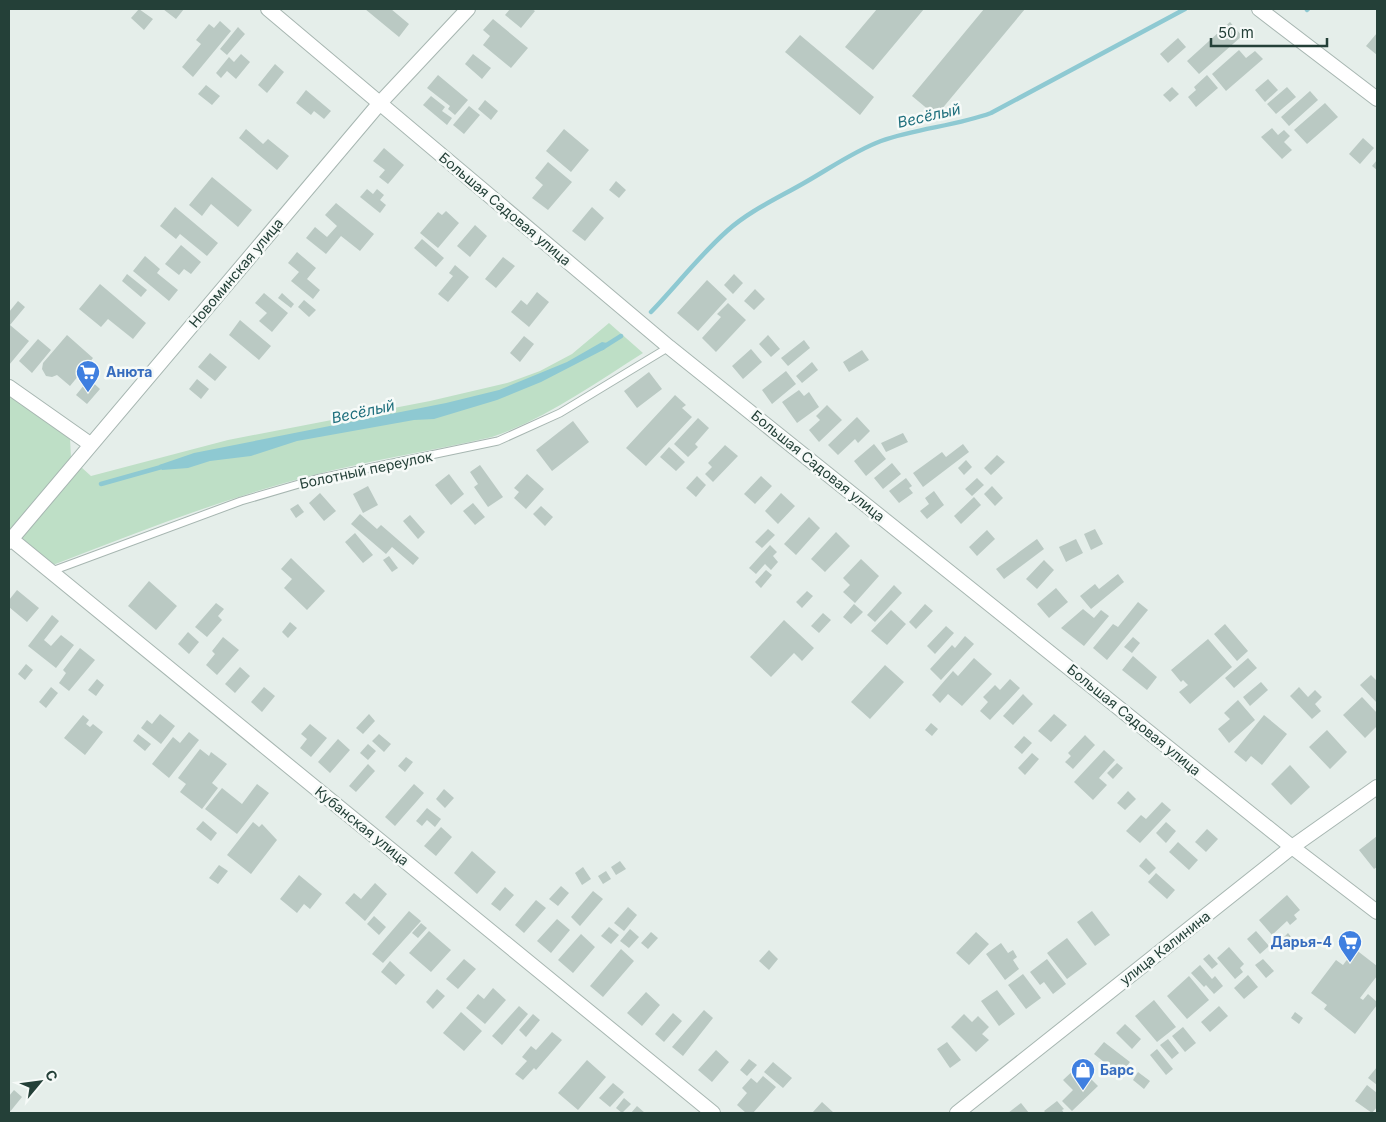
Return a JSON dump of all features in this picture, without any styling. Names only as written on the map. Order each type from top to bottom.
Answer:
[{"type":"street","name":"Большая Садовая улица","points":[[268,9],[669,347],[1292,847],[1377,912]]},
{"type":"street","name":"Новоминская улица","points":[[10,540],[380,104],[468,9]]},
{"type":"street","points":[[1259,9],[1377,99]]},
{"type":"street","points":[[9,387],[90,444]]},
{"type":"street","name":"Кубанская улица","points":[[10,540],[52,571],[713,1113]]},
{"type":"street","name":"улица Калинина","points":[[957,1113],[1292,847],[1377,787]]},
{"type":"lane","name":"Болотный переулок","points":[[52,571],[188,519],[250,498],[316,479],[498,441],[560,413],[669,347]]},
{"type":"green space","points":[[609,323],[643,353],[551,410],[492,437],[355,465],[277,485],[180,517],[53,565],[21,539],[81,467],[91,476],[228,440],[430,401],[507,383],[540,371],[572,354]]},
{"type":"green space","points":[[9,394],[64,431],[70,438],[71,458],[9,532]]},
{"type":"water","points":[[602,342],[607,343],[605,349],[541,382],[497,400],[434,419],[414,420],[297,441],[251,456],[210,461],[188,468],[162,470],[159,465],[194,453],[446,403],[499,390],[567,362]]},
{"type":"building","points":[[139,9],[153,19],[144,30],[131,18]]},
{"type":"building","points":[[163,9],[184,9],[176,19]]},
{"type":"building","points":[[365,9],[391,9],[409,24],[399,37]]},
{"type":"building","points":[[510,9],[532,9],[535,11],[521,28],[505,15]]},
{"type":"building","points":[[877,9],[924,9],[873,70],[845,47]]},
{"type":"building","points":[[984,9],[1025,9],[936,116],[912,96]]},
{"type":"building","points":[[493,19],[528,48],[511,68],[483,45],[490,36],[483,30]]},
{"type":"building","points":[[220,21],[231,31],[193,77],[182,67],[201,44],[196,40],[209,24],[214,28]]},
{"type":"building","points":[[1230,22],[1242,36],[1199,74],[1187,61]]},
{"type":"building","points":[[238,27],[245,34],[227,55],[220,49]]},
{"type":"building","points":[[1377,33],[1377,55],[1366,46]]},
{"type":"building","points":[[800,35],[874,97],[860,115],[785,52]]},
{"type":"building","points":[[1178,38],[1186,47],[1168,63],[1160,54]]},
{"type":"building","points":[[1239,50],[1246,58],[1255,51],[1263,59],[1226,91],[1212,74]]},
{"type":"building","points":[[241,54],[250,62],[236,79],[227,71],[221,78],[216,73],[229,57],[234,62]]},
{"type":"building","points":[[473,54],[491,68],[482,79],[465,64]]},
{"type":"building","points":[[275,64],[284,72],[267,93],[258,85]]},
{"type":"building","points":[[438,75],[468,100],[455,115],[448,109],[450,106],[427,88]]},
{"type":"building","points":[[1207,75],[1218,88],[1196,107],[1188,97],[1196,90],[1194,87]]},
{"type":"building","points":[[1268,79],[1278,90],[1265,102],[1255,90]]},
{"type":"building","points":[[206,85],[220,96],[212,105],[198,94]]},
{"type":"building","points":[[1172,87],[1179,94],[1170,102],[1163,95]]},
{"type":"building","points":[[1287,87],[1296,97],[1276,114],[1267,104]]},
{"type":"building","points":[[306,90],[331,111],[324,119],[314,111],[311,115],[296,103]]},
{"type":"building","points":[[1310,91],[1318,100],[1289,126],[1281,117]]},
{"type":"building","points":[[431,96],[445,107],[442,111],[452,118],[447,125],[423,105]]},
{"type":"building","points":[[485,100],[498,111],[491,120],[478,109]]},
{"type":"building","points":[[1325,103],[1338,117],[1307,144],[1294,130]]},
{"type":"building","points":[[469,106],[480,115],[464,134],[453,125]]},
{"type":"building","points":[[1272,128],[1278,135],[1284,130],[1290,136],[1284,142],[1292,150],[1282,159],[1261,137]]},
{"type":"building","points":[[246,129],[263,144],[268,139],[289,156],[277,170],[239,138]]},
{"type":"building","points":[[564,129],[589,150],[571,172],[546,151]]},
{"type":"building","points":[[1363,138],[1374,148],[1360,164],[1349,154]]},
{"type":"building","points":[[384,148],[404,165],[388,184],[379,177],[385,170],[373,161]]},
{"type":"building","points":[[1377,160],[1377,170],[1372,166]]},
{"type":"building","points":[[548,162],[572,182],[548,210],[532,198],[543,185],[535,178]]},
{"type":"building","points":[[212,177],[252,210],[238,227],[211,204],[202,216],[189,205]]},
{"type":"building","points":[[616,181],[626,190],[619,198],[609,190]]},
{"type":"building","points":[[367,189],[373,194],[377,189],[384,195],[380,200],[386,205],[380,213],[360,197]]},
{"type":"building","points":[[336,203],[374,234],[360,251],[341,236],[326,254],[306,238],[315,227],[327,237],[337,226],[325,215]]},
{"type":"building","points":[[175,207],[218,243],[207,256],[180,234],[176,239],[160,226]]},
{"type":"building","points":[[592,207],[604,218],[585,241],[572,231]]},
{"type":"building","points":[[446,211],[459,223],[438,248],[420,233],[438,212],[442,215]]},
{"type":"building","points":[[475,225],[487,236],[470,257],[457,246]]},
{"type":"building","points":[[422,239],[444,258],[436,267],[414,248]]},
{"type":"building","points":[[181,245],[201,262],[191,274],[184,269],[179,275],[165,264]]},
{"type":"building","points":[[297,252],[316,268],[307,279],[320,290],[313,299],[291,281],[299,272],[288,263]]},
{"type":"building","points":[[145,256],[160,269],[157,273],[178,290],[169,301],[133,271]]},
{"type":"building","points":[[503,257],[515,266],[496,288],[485,279]]},
{"type":"building","points":[[455,265],[469,277],[448,302],[438,294],[453,276],[449,273]]},
{"type":"building","points":[[127,274],[147,290],[141,297],[122,281]]},
{"type":"building","points":[[734,274],[743,283],[733,294],[724,285]]},
{"type":"building","points":[[707,280],[727,299],[698,331],[677,313]]},
{"type":"building","points":[[100,284],[146,323],[133,339],[108,319],[101,327],[79,309]]},
{"type":"building","points":[[755,289],[765,299],[754,310],[744,301]]},
{"type":"building","points":[[537,292],[549,302],[529,327],[511,312],[521,300],[527,305]]},
{"type":"building","points":[[264,293],[288,313],[272,332],[259,321],[267,313],[255,303]]},
{"type":"building","points":[[282,293],[294,304],[291,308],[278,298]]},
{"type":"building","points":[[304,300],[316,310],[309,317],[298,307]]},
{"type":"building","points":[[18,301],[25,307],[10,325],[29,341],[9,365],[9,312]]},
{"type":"building","points":[[728,303],[746,320],[716,352],[702,338],[721,317],[717,314]]},
{"type":"building","points":[[240,320],[271,346],[259,360],[229,335]]},
{"type":"building","points":[[67,335],[93,358],[70,386],[57,375],[52,377],[46,376],[42,369],[43,363]]},
{"type":"building","points":[[768,335],[780,349],[771,357],[759,344]]},
{"type":"building","points":[[524,336],[534,344],[520,362],[510,353]]},
{"type":"building","points":[[38,339],[51,350],[32,373],[19,361]]},
{"type":"building","points":[[804,340],[810,348],[788,366],[781,358]]},
{"type":"building","points":[[751,349],[762,362],[743,379],[732,366]]},
{"type":"building","points":[[862,350],[869,360],[849,372],[843,362]]},
{"type":"building","points":[[210,353],[227,367],[215,381],[198,367]]},
{"type":"building","points":[[812,362],[818,370],[802,383],[796,376]]},
{"type":"building","points":[[786,371],[796,384],[772,404],[762,390]]},
{"type":"building","points":[[649,372],[662,389],[637,408],[624,391]]},
{"type":"building","points":[[89,379],[100,389],[87,404],[76,395]]},
{"type":"building","points":[[197,379],[209,389],[201,399],[189,389]]},
{"type":"building","points":[[799,390],[804,396],[809,392],[819,407],[797,423],[782,402]]},
{"type":"building","points":[[675,395],[686,405],[682,408],[692,417],[646,466],[626,448]]},
{"type":"building","points":[[827,405],[842,420],[819,442],[809,430],[820,420],[816,416]]},
{"type":"building","points":[[857,417],[870,431],[858,443],[855,439],[838,455],[828,445]]},
{"type":"building","points":[[698,418],[709,428],[695,444],[698,447],[688,457],[674,444]]},
{"type":"building","points":[[573,421],[589,442],[552,471],[536,450]]},
{"type":"building","points":[[903,433],[908,442],[886,452],[881,443]]},
{"type":"building","points":[[874,444],[886,459],[866,476],[854,461]]},
{"type":"building","points":[[963,444],[969,452],[923,487],[913,473],[942,452],[946,457]]},
{"type":"building","points":[[725,445],[738,456],[713,482],[705,474],[712,467],[708,463]]},
{"type":"building","points":[[669,447],[685,462],[676,471],[660,457]]},
{"type":"building","points":[[997,455],[1005,462],[991,475],[984,468]]},
{"type":"building","points":[[966,460],[972,467],[964,475],[958,468]]},
{"type":"building","points":[[892,463],[901,474],[883,489],[874,478]]},
{"type":"building","points":[[480,465],[503,497],[488,507],[474,487],[478,484],[470,472]]},
{"type":"building","points":[[449,474],[464,494],[451,505],[435,485]]},
{"type":"building","points":[[527,474],[544,489],[526,509],[514,498],[519,492],[514,488]]},
{"type":"building","points":[[697,476],[706,485],[696,497],[686,488]]},
{"type":"building","points":[[761,476],[772,486],[755,504],[744,494]]},
{"type":"building","points":[[906,478],[912,486],[909,488],[913,493],[899,503],[889,491]]},
{"type":"building","points":[[977,478],[984,485],[972,496],[965,489]]},
{"type":"building","points":[[368,486],[378,505],[363,513],[353,494]]},
{"type":"building","points":[[992,486],[1003,498],[995,506],[984,494]]},
{"type":"building","points":[[934,491],[944,505],[927,519],[920,511],[929,504],[925,498]]},
{"type":"building","points":[[320,493],[336,511],[324,521],[309,503]]},
{"type":"building","points":[[781,493],[795,506],[778,524],[765,511]]},
{"type":"building","points":[[974,497],[981,505],[961,524],[954,516]]},
{"type":"building","points":[[473,503],[485,517],[475,525],[463,511]]},
{"type":"building","points":[[298,504],[304,512],[296,518],[290,509]]},
{"type":"building","points":[[541,506],[553,517],[545,526],[533,514]]},
{"type":"building","points":[[360,514],[377,529],[381,525],[419,558],[413,565],[392,547],[386,554],[351,524]]},
{"type":"building","points":[[410,515],[425,532],[418,539],[403,521]]},
{"type":"building","points":[[809,517],[820,528],[796,555],[784,544]]},
{"type":"building","points":[[768,529],[775,535],[762,548],[755,542]]},
{"type":"building","points":[[1095,529],[1103,544],[1091,550],[1084,534]]},
{"type":"building","points":[[987,530],[995,539],[977,556],[969,547]]},
{"type":"building","points":[[836,532],[850,546],[825,572],[811,559]]},
{"type":"building","points":[[355,533],[373,555],[363,563],[345,542]]},
{"type":"building","points":[[1037,539],[1044,549],[1004,579],[996,569]]},
{"type":"building","points":[[1076,539],[1083,553],[1066,562],[1059,547]]},
{"type":"building","points":[[770,545],[777,552],[773,556],[778,562],[771,570],[765,564],[756,574],[749,568]]},
{"type":"building","points":[[389,556],[398,568],[392,572],[383,560]]},
{"type":"building","points":[[291,558],[325,591],[307,610],[284,588],[292,579],[281,569]]},
{"type":"building","points":[[861,559],[879,576],[855,603],[843,592],[850,585],[843,578]]},
{"type":"building","points":[[1044,560],[1054,570],[1037,589],[1026,579]]},
{"type":"building","points":[[766,570],[772,575],[761,588],[755,582]]},
{"type":"building","points":[[1118,574],[1124,582],[1091,609],[1080,596],[1095,584],[1099,589]]},
{"type":"building","points":[[149,581],[177,606],[156,630],[128,606]]},
{"type":"building","points":[[894,585],[902,593],[875,622],[867,615]]},
{"type":"building","points":[[1056,588],[1068,602],[1049,618],[1037,604]]},
{"type":"building","points":[[17,590],[39,608],[27,622],[9,607],[9,600]]},
{"type":"building","points":[[807,591],[813,596],[802,608],[796,602]]},
{"type":"building","points":[[1138,602],[1148,610],[1107,660],[1093,648],[1113,624],[1118,627]]},
{"type":"building","points":[[216,603],[224,609],[218,616],[222,620],[207,637],[195,627]]},
{"type":"building","points":[[854,604],[863,612],[851,624],[843,617]]},
{"type":"building","points":[[925,604],[933,611],[916,629],[909,622]]},
{"type":"building","points":[[1083,609],[1094,618],[1101,610],[1109,616],[1084,646],[1061,628]]},
{"type":"building","points":[[891,610],[906,624],[887,645],[871,631]]},
{"type":"building","points":[[823,613],[831,620],[819,633],[811,626]]},
{"type":"building","points":[[52,615],[59,621],[44,640],[51,646],[61,635],[74,645],[56,668],[28,646]]},
{"type":"building","points":[[784,620],[814,648],[802,661],[794,653],[771,677],[750,657]]},
{"type":"building","points":[[290,622],[297,628],[288,638],[282,632]]},
{"type":"building","points":[[1225,624],[1248,651],[1237,661],[1214,634]]},
{"type":"building","points":[[946,626],[954,633],[935,654],[927,646]]},
{"type":"building","points":[[188,632],[199,642],[189,654],[178,644]]},
{"type":"building","points":[[965,636],[974,644],[941,680],[930,669],[952,645],[955,648]]},
{"type":"building","points":[[223,637],[239,650],[217,675],[206,665],[215,654],[212,651]]},
{"type":"building","points":[[1133,637],[1140,643],[1132,653],[1124,647]]},
{"type":"building","points":[[1208,639],[1232,667],[1190,704],[1179,692],[1188,685],[1183,680],[1181,682],[1171,670]]},
{"type":"building","points":[[80,648],[95,660],[69,691],[59,683],[66,673],[63,670]]},
{"type":"building","points":[[1133,656],[1157,677],[1147,690],[1122,670]]},
{"type":"building","points":[[974,658],[992,674],[962,706],[948,694],[940,703],[932,695],[953,671],[958,676]]},
{"type":"building","points":[[1248,658],[1257,668],[1234,688],[1225,678]]},
{"type":"building","points":[[26,664],[33,670],[25,680],[18,674]]},
{"type":"building","points":[[885,665],[904,682],[870,719],[851,702]]},
{"type":"building","points":[[240,667],[250,676],[235,693],[225,684]]},
{"type":"building","points":[[1371,675],[1377,681],[1377,703],[1360,685]]},
{"type":"building","points":[[97,679],[104,685],[96,696],[88,690]]},
{"type":"building","points":[[1010,679],[1020,688],[990,720],[980,711],[988,702],[983,697],[995,685],[1000,690]]},
{"type":"building","points":[[1261,682],[1268,690],[1250,706],[1243,697]]},
{"type":"building","points":[[51,687],[58,693],[46,708],[39,702]]},
{"type":"building","points":[[264,687],[275,696],[262,712],[251,702]]},
{"type":"building","points":[[1299,687],[1308,697],[1315,690],[1322,697],[1315,704],[1321,711],[1312,719],[1290,696]]},
{"type":"building","points":[[1023,694],[1033,704],[1013,725],[1003,716]]},
{"type":"building","points":[[1362,697],[1377,713],[1377,726],[1365,738],[1343,715]]},
{"type":"building","points":[[1238,700],[1255,720],[1229,743],[1218,729],[1230,719],[1224,713]]},
{"type":"building","points":[[160,714],[175,726],[161,744],[141,728],[147,720],[152,724]]},
{"type":"building","points":[[369,714],[375,721],[363,734],[356,728]]},
{"type":"building","points":[[1054,714],[1067,725],[1051,742],[1038,731]]},
{"type":"building","points":[[83,715],[89,720],[86,724],[90,727],[93,724],[103,732],[85,755],[64,738]]},
{"type":"building","points":[[1264,715],[1287,734],[1262,765],[1251,756],[1246,762],[1234,752]]},
{"type":"building","points":[[931,723],[938,729],[932,736],[925,730]]},
{"type":"building","points":[[310,724],[327,738],[311,757],[300,748],[307,739],[301,734]]},
{"type":"building","points":[[1327,730],[1347,752],[1330,769],[1309,747]]},
{"type":"building","points":[[189,732],[199,740],[169,778],[152,764],[173,737],[180,743]]},
{"type":"building","points":[[138,734],[151,744],[145,751],[133,741]]},
{"type":"building","points":[[379,734],[391,744],[384,752],[372,741]]},
{"type":"building","points":[[1085,735],[1095,745],[1073,769],[1065,762],[1071,756],[1068,753]]},
{"type":"building","points":[[1024,736],[1032,743],[1022,754],[1014,747]]},
{"type":"building","points":[[338,739],[350,750],[330,773],[318,762]]},
{"type":"building","points":[[368,744],[376,751],[368,760],[360,753]]},
{"type":"building","points":[[200,749],[209,756],[211,752],[227,764],[212,783],[218,788],[202,809],[180,792],[186,784],[178,778]]},
{"type":"building","points":[[1104,750],[1115,760],[1099,778],[1107,785],[1093,800],[1074,782]]},
{"type":"building","points":[[1032,753],[1039,759],[1025,775],[1018,768]]},
{"type":"building","points":[[406,757],[413,762],[405,772],[398,766]]},
{"type":"building","points":[[1117,763],[1123,768],[1113,779],[1107,773]]},
{"type":"building","points":[[368,764],[375,771],[356,792],[349,786]]},
{"type":"building","points":[[1290,765],[1310,787],[1291,805],[1271,784]]},
{"type":"building","points":[[257,784],[269,793],[237,834],[205,809],[222,788],[242,804]]},
{"type":"building","points":[[414,784],[424,793],[395,826],[385,817]]},
{"type":"building","points":[[444,789],[454,798],[445,808],[436,799]]},
{"type":"building","points":[[1128,791],[1136,799],[1125,810],[1117,803]]},
{"type":"building","points":[[1162,802],[1171,810],[1140,843],[1126,831],[1141,815],[1146,819]]},
{"type":"building","points":[[427,808],[441,819],[435,827],[427,820],[422,826],[416,821]]},
{"type":"building","points":[[203,821],[217,833],[211,841],[196,829]]},
{"type":"building","points":[[253,822],[259,827],[262,824],[277,840],[251,874],[227,855]]},
{"type":"building","points":[[1166,822],[1176,831],[1166,843],[1156,833]]},
{"type":"building","points":[[441,827],[452,837],[436,856],[424,846]]},
{"type":"building","points":[[1207,829],[1218,839],[1206,852],[1195,842]]},
{"type":"building","points":[[1377,836],[1377,867],[1374,869],[1359,850]]},
{"type":"building","points":[[1178,842],[1198,860],[1189,870],[1169,852]]},
{"type":"building","points":[[472,851],[496,872],[477,894],[454,873]]},
{"type":"building","points":[[1146,858],[1156,868],[1149,875],[1139,866]]},
{"type":"building","points":[[620,861],[626,869],[616,875],[611,867]]},
{"type":"building","points":[[219,865],[228,871],[218,884],[209,878]]},
{"type":"building","points":[[583,867],[591,879],[582,885],[575,873]]},
{"type":"building","points":[[606,871],[611,879],[603,884],[598,876]]},
{"type":"building","points":[[1156,873],[1175,890],[1167,899],[1148,882]]},
{"type":"building","points":[[299,875],[322,894],[310,909],[304,904],[297,913],[280,899]]},
{"type":"building","points":[[375,883],[387,894],[365,921],[345,903],[354,893],[361,899]]},
{"type":"building","points":[[561,886],[569,893],[558,906],[549,899]]},
{"type":"building","points":[[505,887],[514,895],[500,911],[491,904]]},
{"type":"building","points":[[593,891],[603,899],[580,926],[571,917]]},
{"type":"building","points":[[1287,895],[1300,910],[1294,915],[1297,919],[1290,925],[1287,921],[1272,935],[1259,920]]},
{"type":"building","points":[[536,900],[546,908],[524,933],[515,925]]},
{"type":"building","points":[[628,907],[637,915],[624,931],[614,923]]},
{"type":"building","points":[[409,911],[421,921],[383,963],[372,954]]},
{"type":"building","points":[[1092,911],[1110,935],[1095,946],[1077,922]]},
{"type":"building","points":[[374,916],[386,927],[379,935],[367,924]]},
{"type":"building","points":[[557,919],[570,930],[551,953],[537,941]]},
{"type":"building","points":[[421,923],[427,928],[418,938],[412,933]]},
{"type":"building","points":[[609,927],[619,935],[611,944],[601,936]]},
{"type":"building","points":[[630,929],[639,937],[629,948],[620,941]]},
{"type":"building","points":[[429,931],[451,950],[431,972],[409,953]]},
{"type":"building","points":[[1256,931],[1269,946],[1260,954],[1247,939]]},
{"type":"building","points":[[651,932],[658,938],[648,949],[641,943]]},
{"type":"building","points":[[976,932],[989,944],[969,965],[956,953]]},
{"type":"building","points":[[1288,933],[1295,942],[1288,948],[1281,940]]},
{"type":"building","points":[[581,934],[595,947],[573,973],[558,960]]},
{"type":"building","points":[[1067,938],[1087,964],[1067,979],[1047,953]]},
{"type":"building","points":[[1001,943],[1008,953],[1013,950],[1017,957],[1013,960],[1019,969],[1005,980],[986,954]]},
{"type":"building","points":[[1229,947],[1244,964],[1240,968],[1243,972],[1235,979],[1217,958]]},
{"type":"building","points":[[621,949],[634,961],[603,997],[590,986]]},
{"type":"building","points":[[1355,949],[1377,966],[1377,976],[1360,998],[1363,1000],[1368,994],[1377,1002],[1377,1005],[1355,1034],[1324,1009],[1327,1005],[1311,993],[1336,960],[1343,965]]},
{"type":"building","points":[[769,950],[778,959],[769,970],[759,961]]},
{"type":"building","points":[[1209,954],[1218,964],[1212,969],[1203,959]]},
{"type":"building","points":[[464,959],[476,969],[458,989],[446,979]]},
{"type":"building","points":[[1047,959],[1066,984],[1053,994],[1044,982],[1040,985],[1030,972]]},
{"type":"building","points":[[1263,959],[1274,971],[1266,978],[1255,965]]},
{"type":"building","points":[[390,961],[405,975],[396,985],[381,972]]},
{"type":"building","points":[[1200,965],[1212,979],[1215,976],[1223,986],[1214,994],[1206,985],[1204,987],[1191,973]]},
{"type":"building","points":[[1023,974],[1041,998],[1026,1009],[1008,985]]},
{"type":"building","points":[[1248,975],[1258,987],[1244,999],[1234,988]]},
{"type":"building","points":[[1189,976],[1209,1000],[1187,1019],[1167,996]]},
{"type":"building","points":[[493,988],[506,1000],[485,1024],[466,1008],[478,994],[484,999]]},
{"type":"building","points":[[437,989],[445,996],[433,1009],[426,1002]]},
{"type":"building","points":[[997,990],[1015,1014],[999,1026],[981,1001]]},
{"type":"building","points":[[646,992],[660,1005],[642,1026],[627,1013]]},
{"type":"building","points":[[1154,1000],[1176,1027],[1157,1042],[1135,1016]]},
{"type":"building","points":[[519,1006],[528,1014],[502,1045],[492,1036]]},
{"type":"building","points":[[1219,1006],[1228,1016],[1210,1032],[1201,1022]]},
{"type":"building","points":[[704,1010],[713,1018],[683,1056],[672,1047]]},
{"type":"building","points":[[461,1012],[482,1031],[464,1051],[443,1033]]},
{"type":"building","points":[[1295,1012],[1303,1018],[1299,1024],[1291,1018]]},
{"type":"building","points":[[673,1013],[682,1021],[664,1042],[655,1034]]},
{"type":"building","points":[[533,1014],[540,1020],[526,1037],[519,1030]]},
{"type":"building","points":[[964,1014],[972,1022],[978,1016],[989,1027],[982,1034],[989,1040],[976,1052],[951,1027]]},
{"type":"building","points":[[1125,1024],[1141,1039],[1132,1049],[1116,1033]]},
{"type":"building","points":[[1183,1027],[1196,1043],[1185,1052],[1172,1036]]},
{"type":"building","points":[[552,1032],[562,1040],[536,1070],[534,1068],[523,1080],[515,1074],[527,1061],[522,1057],[531,1046],[536,1050]]},
{"type":"building","points":[[1168,1039],[1179,1053],[1172,1059],[1160,1045]]},
{"type":"building","points":[[947,1042],[961,1060],[950,1068],[937,1049]]},
{"type":"building","points":[[1104,1042],[1130,1062],[1117,1079],[1106,1070],[1109,1066],[1094,1054]]},
{"type":"building","points":[[1157,1049],[1173,1069],[1166,1075],[1150,1055]]},
{"type":"building","points":[[716,1050],[729,1062],[712,1082],[698,1070]]},
{"type":"building","points":[[749,1059],[757,1065],[747,1076],[740,1070]]},
{"type":"building","points":[[587,1060],[606,1077],[578,1110],[558,1093]]},
{"type":"building","points":[[773,1062],[792,1078],[783,1088],[764,1072]]},
{"type":"building","points":[[1078,1066],[1098,1086],[1072,1111],[1062,1101],[1073,1090],[1063,1080]]},
{"type":"building","points":[[1377,1067],[1377,1085],[1368,1078]]},
{"type":"building","points":[[1138,1072],[1150,1081],[1144,1089],[1133,1080]]},
{"type":"building","points":[[763,1076],[776,1087],[753,1113],[746,1113],[737,1105],[747,1093],[742,1088],[751,1078],[757,1083]]},
{"type":"building","points":[[613,1083],[624,1092],[610,1107],[599,1098]]},
{"type":"building","points":[[1367,1085],[1377,1093],[1377,1107],[1372,1113],[1355,1101]]},
{"type":"building","points":[[14,1090],[22,1097],[9,1113],[9,1096]]},
{"type":"building","points":[[624,1098],[631,1104],[622,1113],[616,1108]]},
{"type":"building","points":[[1057,1101],[1064,1109],[1062,1110],[1064,1113],[1046,1113],[1044,1111]]},
{"type":"building","points":[[822,1102],[834,1113],[812,1113]]},
{"type":"building","points":[[1021,1103],[1029,1113],[1008,1113]]},
{"type":"building","points":[[637,1106],[645,1113],[631,1113]]},
{"type":"waterway","name":"Весёлый","points":[[651,312],[707,250],[727,231],[764,205],[851,155],[881,141],[991,113],[1185,9]]},
{"type":"waterway","name":"Весёлый","points":[[602,348],[621,336]]},
{"type":"waterway","name":"Весёлый","points":[[101,484],[165,466]]},
{"type":"place","name":"Анюта","points":[[88,393]]},
{"type":"place","name":"Дарья-4","points":[[1350,963]]},
{"type":"place","name":"Барс","points":[[1083,1091]]}]
